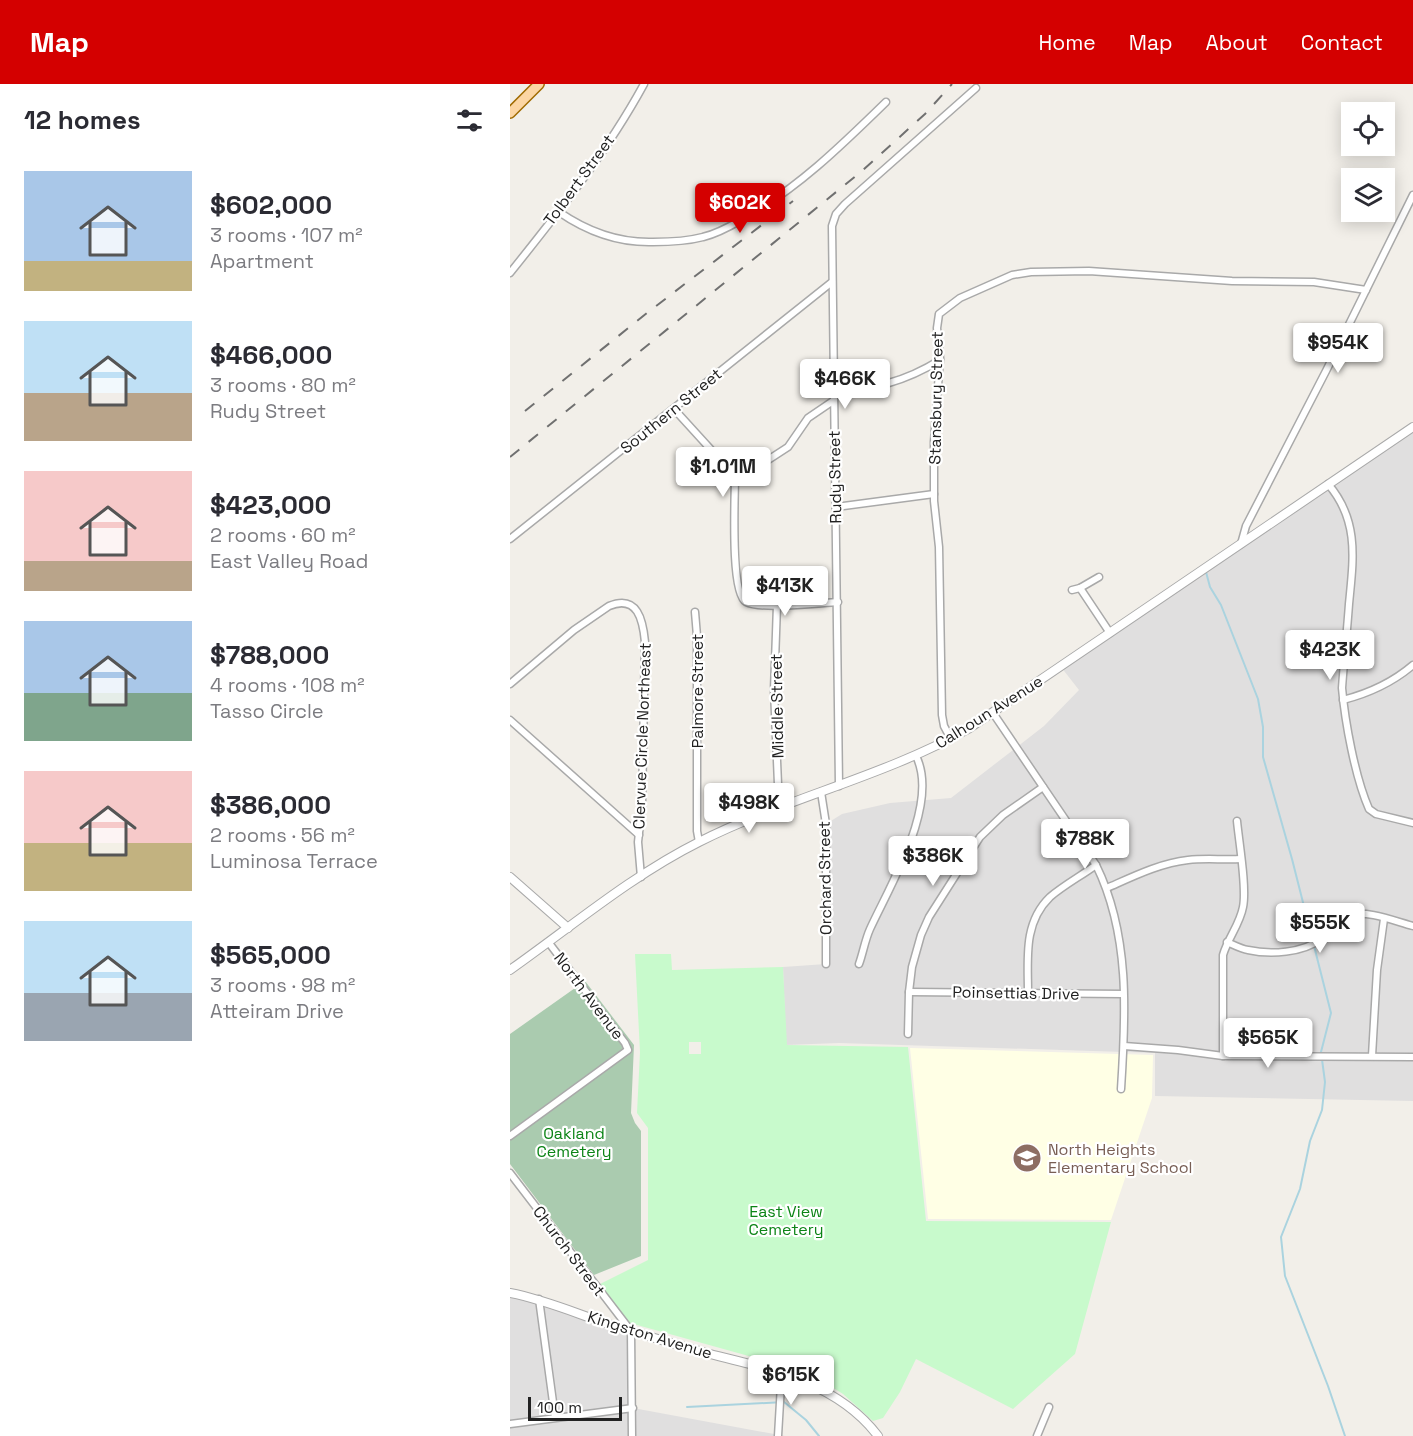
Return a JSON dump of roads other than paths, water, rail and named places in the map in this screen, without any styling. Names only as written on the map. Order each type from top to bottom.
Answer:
[{"type":"main road","points":[[510,113],[539,84]]},
{"type":"street","name":"Tolbert Street","points":[[510,273],[559,212],[602,151],[644,84]]},
{"type":"street","name":"Rudy Street","points":[[839,786],[832,226],[836,214],[844,204],[976,88]]},
{"type":"street","points":[[559,212],[587,230],[615,238],[641,242],[666,242],[703,237],[724,229],[783,195],[850,138],[886,102]]},
{"type":"street","points":[[1241,545],[1246,526],[1413,195]]},
{"type":"street","name":"Stansbury Street","points":[[951,739],[944,726],[942,715],[939,547],[934,494],[934,442],[940,360],[937,328],[939,314],[960,298],[1016,274],[1031,272],[1089,271],[1232,282],[1314,282],[1366,290]]},
{"type":"street","name":"Southern Street","points":[[510,539],[832,282]]},
{"type":"street","points":[[833,389],[847,390],[894,382],[940,360]]},
{"type":"street","points":[[735,476],[748,473],[788,447],[808,418],[833,401]]},
{"type":"street","points":[[674,409],[735,476],[737,587],[741,598],[747,602],[777,605],[838,602]]},
{"type":"street","name":"Calhoun Avenue","points":[[510,970],[641,877],[699,842],[916,756],[951,739],[993,713],[1413,427]]},
{"type":"street","points":[[1328,484],[1347,516],[1354,550],[1343,671],[1343,700],[1354,755],[1369,809],[1376,814],[1413,823]]},
{"type":"street","points":[[836,507],[934,494]]},
{"type":"street","points":[[1072,590],[1099,578]]},
{"type":"street","points":[[1080,588],[1110,633]]},
{"type":"street","name":"Clervue Circle Northeast","points":[[510,684],[574,630],[609,606],[616,603],[627,604],[639,613],[643,620],[645,642],[642,805],[639,835],[641,877]]},
{"type":"street","name":"Middle Street","points":[[777,605],[774,690],[780,808]]},
{"type":"street","name":"Palmore Street","points":[[695,612],[697,831],[699,842]]},
{"type":"street","points":[[1343,700],[1378,689],[1413,665]]},
{"type":"street","points":[[993,713],[1095,865],[1107,888],[1122,949],[1124,1046],[1121,1089]]},
{"type":"street","points":[[510,732],[513,723],[639,835]]},
{"type":"street","points":[[859,964],[868,932],[913,837],[922,788],[922,772],[916,756]]},
{"type":"street","points":[[908,1034],[912,968],[921,935],[929,917],[980,837],[1003,814],[1043,787]]},
{"type":"street","name":"Orchard Street","points":[[821,792],[826,835],[826,964]]},
{"type":"street","points":[[1223,1056],[1222,964],[1227,942],[1244,906],[1237,821]]},
{"type":"street","points":[[1107,888],[1188,860],[1241,859]]},
{"type":"street","points":[[1028,993],[1028,938],[1036,916],[1052,896],[1095,865]]},
{"type":"street","name":"North Avenue","points":[[510,877],[568,928]]},
{"type":"street","points":[[1227,942],[1247,950],[1296,950],[1315,943],[1347,916],[1366,915],[1413,926]]},
{"type":"street","points":[[1372,1056],[1377,970],[1384,919]]},
{"type":"street","name":"North Avenue","points":[[510,1136],[628,1050],[626,1042],[549,943]]},
{"type":"street","name":"Poinsettias Drive","points":[[909,992],[1123,994]]},
{"type":"street","points":[[1124,1046],[1223,1056],[1413,1057]]},
{"type":"street","name":"Church Street","points":[[510,1173],[631,1331]]},
{"type":"street","name":"Kingston Avenue","points":[[510,1293],[539,1299],[631,1331],[785,1373],[835,1398],[863,1418],[878,1436]]},
{"type":"street","points":[[539,1299],[555,1417]]},
{"type":"street","points":[[631,1331],[632,1436]]},
{"type":"street","points":[[778,1436],[781,1385],[785,1373]]},
{"type":"street","points":[[1037,1436],[1049,1407]]},
{"type":"street","points":[[510,1424],[633,1408]]},
{"type":"waterway","points":[[1208,569],[1206,572],[1210,587],[1221,605],[1258,699],[1263,727],[1263,757],[1292,859],[1331,1013],[1321,1052],[1325,1082],[1322,1110],[1310,1141],[1300,1189],[1281,1237],[1285,1276],[1345,1436]]},
{"type":"waterway","points":[[687,1407],[784,1402],[806,1420],[819,1436]]},
{"type":"railway","points":[[510,457],[862,171],[925,114],[952,84]]},
{"type":"railway","points":[[525,411],[647,313],[793,201]]},
{"type":"place","name":"North Heights Elementary School","points":[[1027,1158]]},
{"type":"park label","name":"Oakland Cemetery","points":[[574,1142]]},
{"type":"park label","name":"East View Cemetery","points":[[786,1220]]}]
